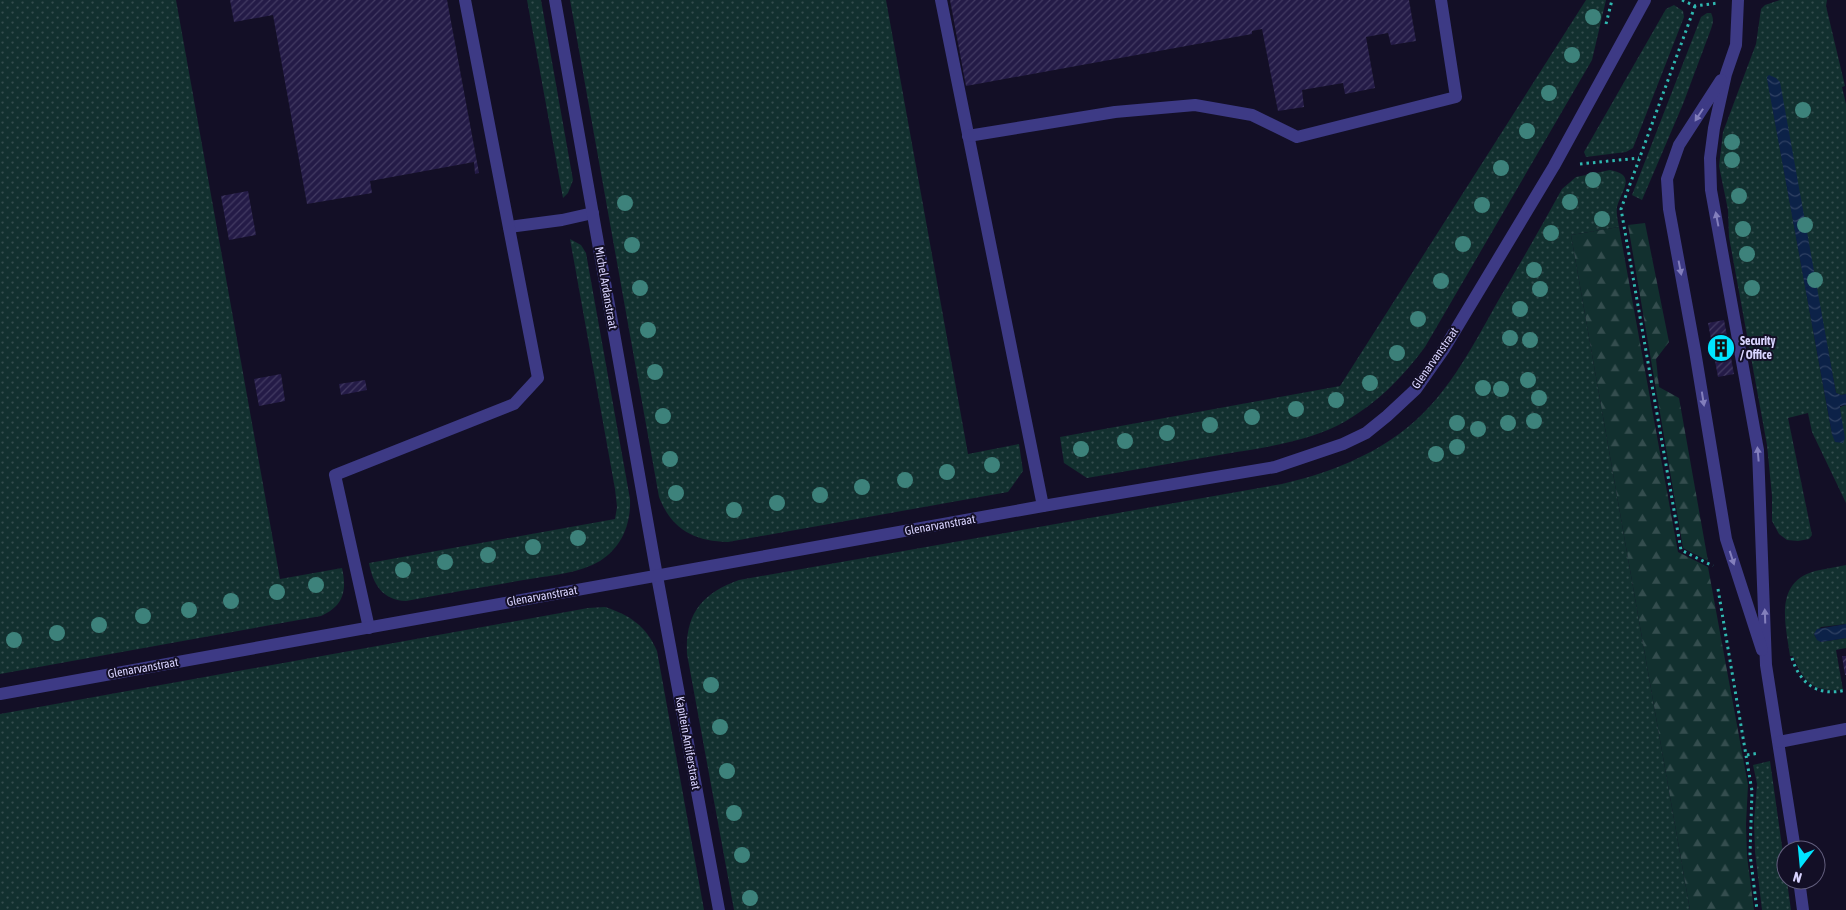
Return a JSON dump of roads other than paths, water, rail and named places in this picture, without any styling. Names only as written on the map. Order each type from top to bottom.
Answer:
[{"type":"street","points":[[369,628],[335,475],[514,404],[538,378],[465,0]]},
{"type":"street","name":"Michel Ardanstraat","points":[[555,0],[657,576]]},
{"type":"street","points":[[942,0],[1043,506]]},
{"type":"street","points":[[968,136],[1115,112],[1195,105],[1252,114],[1297,137],[1456,97],[1441,0]]},
{"type":"street","name":"Glenarvanstraat","points":[[0,694],[1043,506],[1275,467],[1343,444],[1366,432],[1387,416],[1416,388],[1444,349],[1554,166],[1646,0]]},
{"type":"street","points":[[1738,0],[1736,45],[1726,74],[1714,128],[1710,158],[1711,190],[1758,450],[1766,665],[1794,840]]},
{"type":"street","points":[[1726,74],[1680,145],[1667,179],[1669,209],[1726,539],[1766,665]]},
{"type":"street","points":[[509,227],[562,220],[593,213]]},
{"type":"street","name":"Kapitein Antiferstraat","points":[[657,576],[718,910]]},
{"type":"street","points":[[1779,742],[1846,729]]},
{"type":"street","points":[[1800,890],[1803,910]]},
{"type":"water","points":[[1769,75],[1780,82],[1836,393],[1846,394],[1846,405],[1840,406],[1845,438],[1843,443],[1835,442],[1832,434],[1767,79]]},
{"type":"water","points":[[1846,624],[1846,638],[1821,642],[1817,640],[1814,634],[1817,629]]},
{"type":"place","name":"Security / Office","points":[[1721,348]]}]
